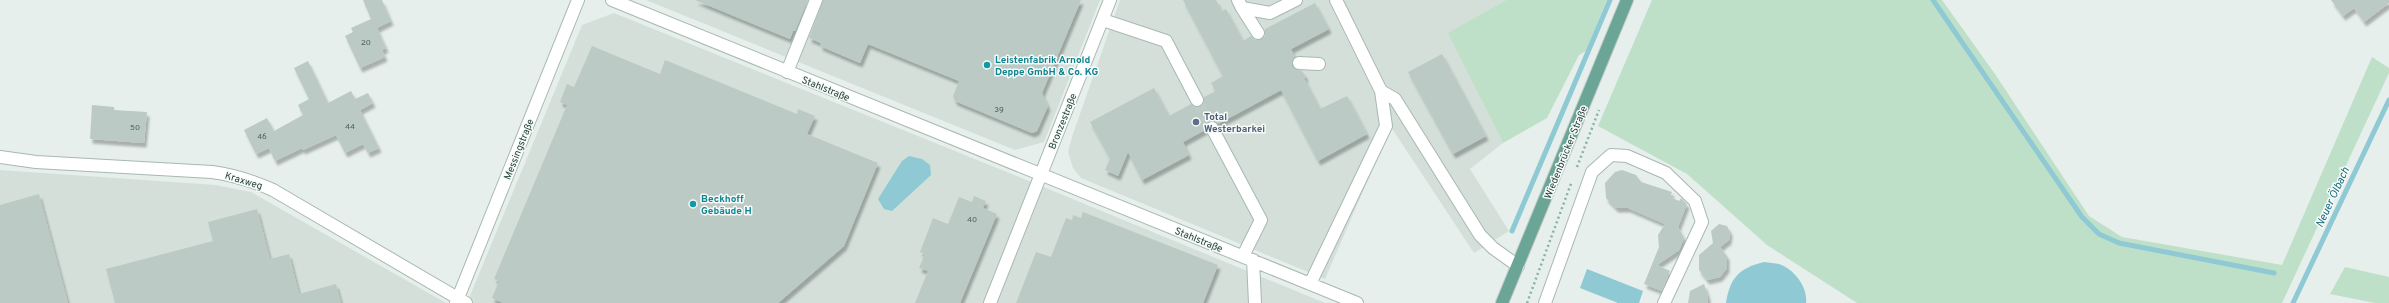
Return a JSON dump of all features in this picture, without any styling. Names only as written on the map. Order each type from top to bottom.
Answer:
[{"type":"main road","name":"Wiedenbrücker Straße","points":[[1502,303],[1627,0]]},
{"type":"street","name":"Messingstraße","points":[[460,301],[578,0]]},
{"type":"street","name":"Stahlstraße","points":[[612,0],[1357,303]]},
{"type":"street","points":[[787,72],[816,0]]},
{"type":"street","name":"Bronzestraße","points":[[1041,175],[1110,0]]},
{"type":"street","points":[[1240,4],[1270,13],[1296,0]]},
{"type":"street","points":[[1310,284],[1386,126],[1381,90],[1336,0]]},
{"type":"street","points":[[1240,4],[1258,33]]},
{"type":"street","points":[[1103,20],[1166,41],[1197,100]]},
{"type":"street","points":[[1298,63],[1319,64]]},
{"type":"street","points":[[1381,90],[1395,99],[1480,236],[1493,248],[1518,266]]},
{"type":"street","points":[[1212,128],[1261,220],[1248,258],[1255,303]]},
{"type":"street","points":[[1545,303],[1592,172],[1611,155],[1628,156],[1666,173],[1695,201],[1702,222],[1664,303]]},
{"type":"street","name":"Kraxweg","points":[[0,157],[36,162],[212,172],[228,174],[251,181],[273,190],[460,301]]},
{"type":"street","points":[[990,303],[1041,175]]},
{"type":"path","points":[[1576,171],[1600,106]]},
{"type":"path","points":[[1527,303],[1573,179]]},
{"type":"shaded area","points":[[646,0],[1100,0],[1044,142],[1015,150]]},
{"type":"shaded area","points":[[1120,0],[1506,0],[1449,33],[1503,143],[1470,169],[1509,231],[1474,253],[1391,127],[1325,279],[1081,178],[1073,168],[1068,152]]},
{"type":"shaded area","points":[[614,13],[1325,303],[467,303],[582,25]]},
{"type":"shaded area","points":[[0,170],[216,185],[251,192],[446,303],[0,303]]},
{"type":"green space","points":[[1506,0],[1607,0],[1586,51],[1579,55],[1547,118],[1503,143],[1448,33]]},
{"type":"green space","points":[[1652,0],[1942,0],[1995,74],[2089,216],[2122,237],[2282,265],[2372,57],[2389,68],[2389,73],[2282,303],[1857,303],[1767,245],[1687,174],[1598,126]]},
{"type":"green space","points":[[2345,267],[2389,277],[2389,303],[2375,303],[2330,294]]},
{"type":"water","points":[[909,156],[922,159],[930,165],[931,175],[892,211],[884,209],[878,199],[902,161]]},
{"type":"water","points":[[1764,262],[1785,266],[1795,274],[1805,291],[1806,303],[1726,303],[1730,287],[1737,275],[1748,267]]},
{"type":"water","points":[[1587,269],[1643,291],[1639,303],[1618,303],[1580,288]]},
{"type":"building","points":[[363,0],[382,0],[391,21],[377,28],[386,48],[382,50],[385,57],[360,68],[345,36],[353,32],[351,28],[371,19]]},
{"type":"building","points":[[695,0],[808,0],[790,39]]},
{"type":"building","name":"Leistenfabrik Arnold Deppe GmbH & Co. KG","points":[[823,0],[1081,0],[1042,93],[1048,106],[1037,131],[1032,133],[955,101],[953,96],[959,81],[868,44],[860,63],[820,46],[821,43],[809,38]]},
{"type":"building","points":[[1183,0],[1216,0],[1222,11],[1226,9],[1243,41],[1251,36],[1255,40],[1262,39],[1265,36],[1265,29],[1315,3],[1329,29],[1291,49],[1295,57],[1292,62],[1292,66],[1295,69],[1302,71],[1306,77],[1304,78],[1320,109],[1347,96],[1367,134],[1318,161],[1281,90],[1218,124],[1213,121],[1208,122],[1205,130],[1183,142],[1189,155],[1142,180],[1128,152],[1118,176],[1105,170],[1110,158],[1090,122],[1154,88],[1169,116],[1191,104],[1200,107],[1204,104],[1204,97],[1216,91],[1211,83],[1223,76]]},
{"type":"building","points":[[2331,0],[2389,0],[2389,3],[2364,22],[2354,8],[2343,16]]},
{"type":"building","name":"Beckhoff Gebäude H","points":[[592,46],[660,74],[665,60],[797,114],[798,109],[815,116],[807,134],[878,163],[844,246],[778,303],[503,303],[492,298],[499,281],[494,279],[567,105],[560,102],[567,84],[574,87]]},
{"type":"building","points":[[1442,54],[1486,136],[1453,154],[1408,72]]},
{"type":"building","points":[[308,61],[328,103],[351,91],[355,99],[368,93],[373,103],[360,110],[379,148],[368,153],[363,144],[345,153],[336,135],[303,150],[302,148],[275,161],[269,148],[256,154],[244,130],[267,118],[274,131],[303,115],[298,105],[309,99],[294,68]]},
{"type":"building","points":[[92,105],[114,107],[114,110],[147,112],[144,143],[90,139]]},
{"type":"building","points":[[1622,170],[1636,175],[1641,182],[1672,192],[1670,197],[1679,201],[1681,198],[1687,204],[1678,227],[1684,238],[1679,250],[1657,265],[1670,271],[1662,291],[1644,284],[1659,247],[1658,235],[1665,224],[1628,208],[1616,208],[1606,198],[1605,183],[1615,172]]},
{"type":"building","points":[[39,194],[68,303],[0,303],[0,205]]},
{"type":"building","points":[[974,196],[986,201],[983,208],[997,214],[960,303],[915,303],[928,271],[919,268],[925,254],[920,252],[933,218],[948,224],[959,197],[972,202]]},
{"type":"building","points":[[257,209],[270,259],[289,254],[299,294],[336,284],[341,303],[115,303],[106,269],[213,241],[208,222]]},
{"type":"building","points":[[1083,212],[1218,265],[1203,303],[1016,303],[1036,252],[1051,257],[1066,218],[1072,220],[1073,215],[1081,218]]},
{"type":"building","points":[[1719,224],[1727,226],[1730,232],[1729,240],[1720,247],[1727,256],[1727,268],[1720,277],[1707,280],[1699,270],[1699,255],[1713,243],[1711,231]]},
{"type":"building","points":[[1704,284],[1708,296],[1708,303],[1688,303],[1690,291]]},
{"type":"waterway","points":[[1512,231],[1610,0]]},
{"type":"waterway","points":[[1933,0],[2082,217],[2099,234],[2119,243],[2274,273]]},
{"type":"waterway","name":"Neuer Ölbach","points":[[2293,303],[2389,100]]},
{"type":"tunnel","points":[[1197,100],[1212,128]]},
{"type":"place","name":"Leistenfabrik Arnold Deppe GmbH & Co. KG","points":[[987,65]]},
{"type":"place","name":"Total Westerbarkei","points":[[1196,122]]},
{"type":"place","name":"Beckhoff Gebäude H","points":[[693,204]]}]
